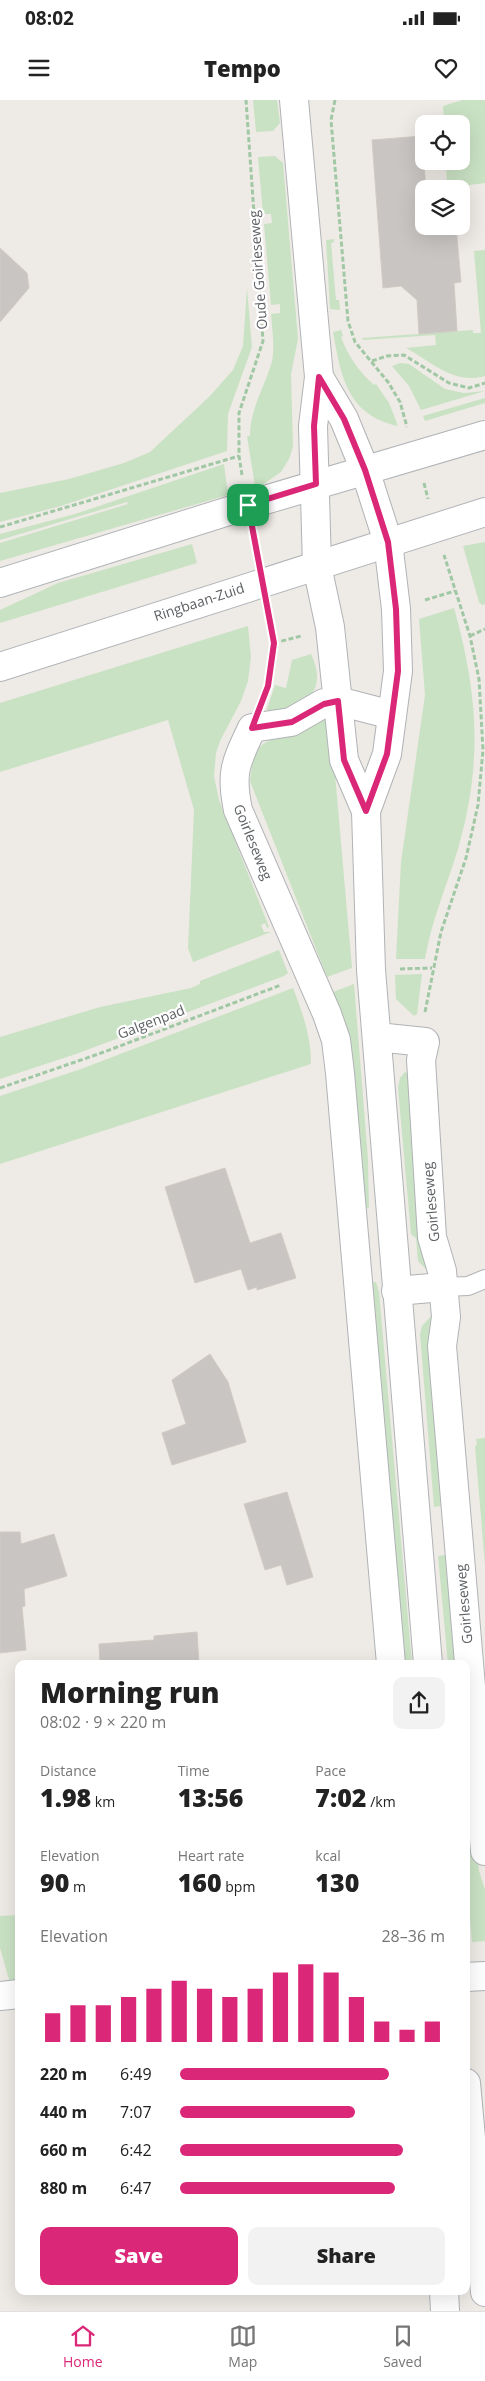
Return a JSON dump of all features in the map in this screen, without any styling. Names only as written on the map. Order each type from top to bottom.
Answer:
[{"type":"street","points":[[294,100],[319,377],[314,426],[317,566],[330,627],[344,760],[366,811],[371,970],[428,1660]]},
{"type":"street","points":[[319,377],[344,419],[365,470],[388,542],[398,631],[398,671],[387,754],[366,811]]},
{"type":"street","points":[[0,583],[316,484],[485,435]]},
{"type":"street","name":"Ringbaan-Zuid","points":[[0,667],[485,512]]},
{"type":"street","points":[[252,728],[292,722],[324,704],[338,701],[392,715]]},
{"type":"street","name":"Goirleseweg","points":[[252,728],[235,764],[233,787],[238,810],[327,1014],[336,1040],[391,1660]]},
{"type":"street","points":[[377,1037],[425,1042]]},
{"type":"street","name":"Goirleseweg","points":[[425,1042],[422,1060],[432,1237],[442,1271],[446,1317],[442,1346],[466,1660]]},
{"type":"street","points":[[396,1291],[443,1287]]},
{"type":"street","name":"Goirleseweg","points":[[470,1720],[485,1851]]},
{"type":"street","points":[[470,1977],[485,1976]]},
{"type":"street","points":[[0,1996],[15,1994]]},
{"type":"street","points":[[470,2119],[485,2292]]},
{"type":"street","points":[[444,2295],[446,2311]]},
{"type":"lane","points":[[443,1287],[468,1286],[485,1279]]},
{"type":"path","name":"Oude Goirleseweg","points":[[246,100],[263,341],[239,413],[239,456],[274,643],[268,686],[252,728]]},
{"type":"path","points":[[335,100],[330,120],[348,320],[355,342],[372,361],[387,356],[404,355],[449,383],[469,388],[485,383]]},
{"type":"path","points":[[0,527],[239,456]]},
{"type":"path","points":[[425,1042],[424,1014],[432,968],[441,932],[466,858],[478,804],[483,750],[479,680],[470,636],[455,591]]},
{"type":"path","points":[[470,636],[485,629]]},
{"type":"path","name":"Galgenpad","points":[[0,1088],[104,1052],[309,973]]},
{"type":"green space","points":[[253,100],[277,100],[280,123],[273,131],[256,132]]},
{"type":"green space","points":[[462,100],[485,100],[485,183],[470,185],[470,180],[447,180],[446,170],[470,170],[470,115],[444,115],[443,106]]},
{"type":"green space","points":[[275,156],[283,163],[298,339],[291,374],[293,447],[289,459],[281,472],[258,488],[255,486],[247,436],[250,436],[252,416],[272,361],[271,314],[280,313],[280,304],[271,305],[264,224],[272,223],[271,214],[263,214],[258,157]]},
{"type":"green space","points":[[334,239],[334,242],[331,243],[336,300],[339,300],[340,310],[330,309],[326,240]]},
{"type":"green space","points":[[485,250],[485,376],[474,378],[453,375],[406,348],[436,345],[435,335],[364,340],[362,338],[473,330],[473,333],[481,333],[474,251]]},
{"type":"green space","points":[[247,288],[252,347],[228,414],[227,451],[61,506],[0,522],[0,493],[69,479],[124,463],[150,452],[209,397],[233,370],[243,346]]},
{"type":"green space","points":[[341,330],[343,336],[341,337],[354,363],[363,375],[374,385],[376,384],[389,403],[398,426],[381,421],[367,413],[349,391],[339,364],[333,332]]},
{"type":"green space","points":[[400,363],[409,364],[445,389],[464,393],[485,391],[421,410],[409,386],[392,366]]},
{"type":"green space","points":[[485,398],[485,403],[425,421],[423,416]]},
{"type":"green space","points":[[224,464],[228,495],[0,561],[0,543],[128,504],[127,502],[0,540],[0,534],[75,514]]},
{"type":"green space","points":[[485,542],[485,604],[482,605],[479,602],[463,546]]},
{"type":"green space","points":[[192,544],[197,563],[0,623],[0,610],[58,583]]},
{"type":"green space","points":[[454,608],[462,639],[472,699],[474,757],[471,787],[458,849],[435,917],[425,959],[396,959],[401,862],[425,695],[419,619]]},
{"type":"green space","points":[[248,626],[251,657],[248,681],[241,701],[220,741],[216,753],[214,776],[219,800],[269,927],[267,928],[265,923],[261,925],[264,932],[271,932],[193,962],[188,948],[194,810],[168,720],[0,772],[0,703]]},
{"type":"green space","points":[[311,654],[316,667],[317,679],[315,688],[310,695],[293,706],[268,712],[267,709],[275,685],[286,688],[292,660]]},
{"type":"green space","points":[[325,717],[335,774],[352,968],[327,977],[250,781],[255,757],[263,744],[276,738],[302,731]]},
{"type":"green space","points":[[279,950],[288,973],[284,976],[76,1054],[0,1079],[0,1037],[100,1007],[191,988],[200,984],[200,981]]},
{"type":"green space","points":[[422,974],[417,1014],[414,1016],[396,999],[395,975]]},
{"type":"green space","points":[[354,984],[368,1159],[369,1208],[360,1209],[339,1008],[333,992]]},
{"type":"green space","points":[[293,988],[306,1025],[310,1044],[311,1064],[0,1164],[0,1096],[81,1069]]},
{"type":"green space","points":[[405,1072],[410,1074],[428,1271],[418,1261],[416,1238],[411,1234],[398,1088],[400,1078]]},
{"type":"green space","points":[[376,1282],[379,1292],[412,1660],[399,1660],[367,1283]]},
{"type":"green space","points":[[432,1315],[448,1505],[434,1507],[420,1334],[422,1326]]},
{"type":"green space","points":[[485,1438],[485,1565],[475,1446],[477,1445],[476,1439]]},
{"type":"green space","points":[[452,1554],[461,1660],[448,1660],[438,1556]]},
{"type":"green space","points":[[470,1771],[479,1871],[485,1890],[485,1941],[472,1942],[470,1919]]},
{"type":"green space","points":[[15,1915],[15,1983],[10,1983],[0,1948],[0,1916]]},
{"type":"building","points":[[415,137],[415,170],[425,170],[425,180],[415,180],[415,235],[457,235],[461,282],[454,283],[457,331],[419,334],[417,300],[401,286],[383,288],[372,140]]},
{"type":"building","points":[[0,248],[27,273],[29,288],[0,322]]},
{"type":"building","points":[[225,1168],[250,1243],[281,1233],[296,1278],[257,1290],[257,1287],[248,1290],[241,1269],[195,1283],[165,1187]]},
{"type":"building","points":[[210,1354],[228,1382],[246,1442],[172,1465],[162,1433],[186,1424],[172,1380]]},
{"type":"building","points":[[287,1492],[313,1577],[287,1585],[281,1565],[265,1570],[244,1504]]},
{"type":"building","points":[[0,1532],[20,1532],[21,1544],[54,1534],[67,1576],[24,1589],[25,1606],[22,1607],[26,1650],[0,1653]]},
{"type":"building","points":[[197,1632],[199,1660],[100,1660],[99,1644],[154,1640],[154,1636]]},
{"type":"route","points":[[319,377],[344,419],[365,470],[388,542],[396,609],[398,671],[387,754],[366,811],[344,760],[338,701],[324,704],[292,722],[252,728],[268,686],[274,643],[248,505],[316,484],[314,426],[319,377]]}]
